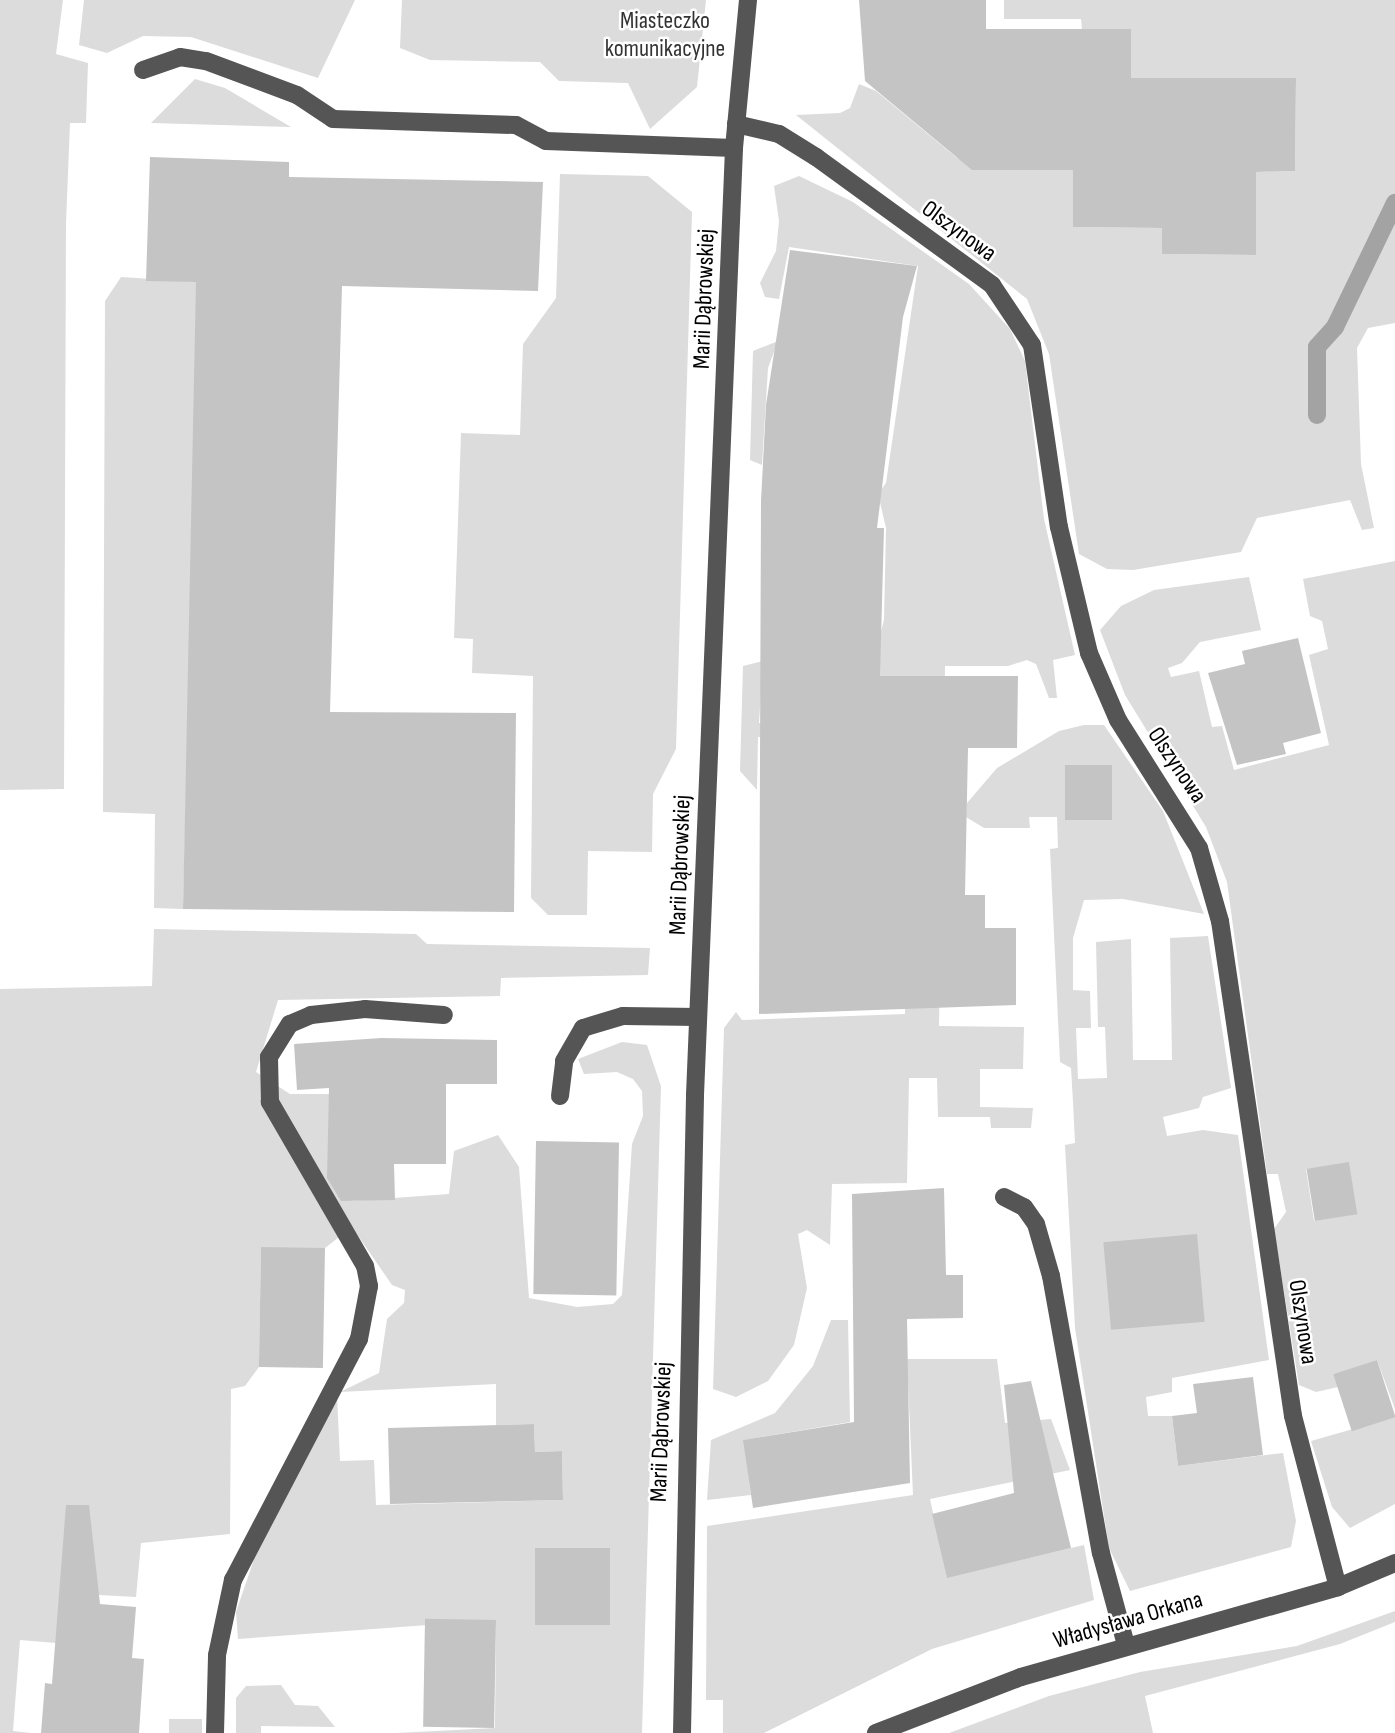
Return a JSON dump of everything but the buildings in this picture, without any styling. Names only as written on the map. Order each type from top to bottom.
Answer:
[{"type":"street","name":"Marii Dąbrowskiej","points":[[682,1733],[698,1017],[734,148],[748,0]]},
{"type":"street","points":[[143,70],[180,57],[206,61],[297,96],[333,119],[516,125],[546,141],[734,148]]},
{"type":"street","name":"Olszynowa","points":[[736,124],[779,134],[816,157],[992,285],[1028,335],[1059,527],[1089,653],[1118,720],[1199,848],[1220,921],[1285,1369],[1323,1549],[1338,1587]]},
{"type":"street","points":[[215,1733],[217,1655],[233,1580],[359,1339],[368,1297],[365,1266],[270,1102],[269,1057],[283,1031],[310,1015],[408,1009],[444,1015]]},
{"type":"street","points":[[560,1096],[564,1060],[583,1028],[623,1016],[698,1017]]},
{"type":"street","points":[[1004,1197],[1024,1207],[1036,1224],[1051,1276],[1101,1553],[1126,1646]]},
{"type":"street","name":"Władysława Orkana","points":[[876,1733],[1021,1676],[1338,1587],[1395,1563]]},
{"type":"green space","points":[[0,0],[63,0],[56,54],[88,63],[86,123],[70,123],[66,223],[64,789],[0,790]]},
{"type":"green space","points":[[84,0],[355,0],[318,78],[191,37],[143,36],[107,53],[79,45]]},
{"type":"green space","name":"Miasteczko komunikacyjne","points":[[402,0],[706,0],[697,87],[650,129],[628,83],[559,81],[540,62],[430,60],[400,48]]},
{"type":"green space","points":[[1004,0],[1395,0],[1395,323],[1368,328],[1357,348],[1361,464],[1374,528],[1362,530],[1350,500],[1257,518],[1241,552],[1133,570],[1107,569],[1079,554],[1049,354],[1027,299],[796,115],[840,113],[850,108],[859,84],[876,91],[957,158],[1000,170],[1073,170],[1073,227],[1162,228],[1162,254],[1256,255],[1256,172],[1295,171],[1296,78],[1131,84],[1131,29],[1082,29],[1081,19],[1004,19]]},
{"type":"green space","points":[[195,79],[225,88],[291,127],[151,123]]},
{"type":"green space","points":[[560,174],[648,176],[692,212],[676,749],[653,794],[652,852],[588,851],[587,915],[548,915],[531,898],[533,676],[472,673],[473,639],[454,638],[461,433],[520,435],[523,344],[556,298]]},
{"type":"green space","points":[[799,176],[853,202],[969,284],[1010,329],[1025,361],[1044,519],[1075,655],[1053,660],[1057,698],[1049,698],[1036,664],[1027,660],[1008,666],[945,666],[939,1026],[1024,1027],[1023,1069],[980,1069],[980,1107],[1033,1108],[1031,1128],[991,1128],[990,1117],[938,1117],[937,1078],[909,1078],[907,1183],[832,1184],[830,1245],[807,1230],[798,1234],[807,1288],[794,1345],[768,1381],[736,1397],[713,1389],[724,1028],[736,1012],[742,1020],[905,1014],[905,931],[872,737],[758,737],[757,790],[740,771],[743,666],[763,661],[759,723],[814,727],[876,650],[884,620],[886,528],[878,494],[886,483],[918,266],[789,247],[779,299],[765,297],[760,283],[776,251],[779,221],[774,186]]},
{"type":"green space","points":[[121,277],[199,282],[183,909],[154,908],[155,814],[103,812],[105,301]]},
{"type":"green space","points":[[778,341],[768,368],[762,465],[750,460],[753,351]]},
{"type":"green space","points":[[1395,561],[1395,1409],[1377,1360],[1335,1375],[1338,1387],[1316,1392],[1299,1385],[1274,1229],[1286,1212],[1278,1174],[1267,1174],[1227,882],[1206,827],[1125,695],[1100,630],[1121,606],[1154,590],[1249,577],[1261,630],[1200,642],[1182,663],[1168,668],[1171,677],[1199,671],[1212,727],[1222,726],[1234,770],[1329,745],[1309,655],[1328,649],[1322,621],[1310,616],[1303,579]],"holes":[[[1349,1163],[1356,1214],[1314,1221],[1306,1169]]]},
{"type":"green space","points":[[1084,725],[1104,725],[1163,811],[1204,914],[1123,899],[1084,900],[1073,938],[1073,990],[1090,991],[1091,1028],[1076,1028],[1078,1079],[1107,1078],[1105,1027],[1098,1027],[1096,942],[1131,939],[1133,1060],[1172,1060],[1170,938],[1208,936],[1231,1088],[1203,1097],[1199,1108],[1163,1117],[1167,1136],[1203,1130],[1238,1135],[1269,1360],[1172,1378],[1172,1392],[1146,1397],[1148,1416],[1172,1416],[1178,1466],[1283,1453],[1296,1521],[1291,1547],[1130,1591],[1109,1548],[1075,1328],[1065,1145],[1075,1143],[1073,1102],[1071,1068],[1060,1062],[1050,849],[1058,848],[1057,817],[1029,817],[1030,828],[984,828],[966,817],[967,803],[997,768],[1059,731]]},
{"type":"green space","points":[[154,929],[416,934],[427,944],[650,948],[648,975],[501,978],[500,996],[278,1000],[256,1072],[290,1094],[334,1094],[328,1164],[352,1201],[449,1194],[454,1151],[498,1135],[519,1167],[529,1298],[577,1307],[613,1304],[622,1295],[632,1144],[643,1116],[642,1091],[633,1079],[617,1072],[584,1074],[578,1059],[622,1042],[647,1045],[661,1086],[642,1733],[396,1733],[495,1728],[496,1620],[238,1639],[236,1612],[264,1530],[337,1395],[340,1461],[374,1460],[376,1505],[563,1500],[562,1451],[535,1452],[534,1424],[496,1425],[496,1384],[340,1392],[379,1373],[387,1319],[404,1303],[405,1290],[392,1285],[352,1227],[325,1248],[261,1248],[259,1367],[245,1386],[231,1389],[230,1534],[141,1543],[136,1597],[61,1593],[56,1643],[20,1640],[13,1731],[31,1733],[0,1733],[0,989],[152,986]]},
{"type":"green space","points":[[831,1320],[848,1320],[850,1422],[744,1440],[751,1495],[707,1500],[711,1440],[775,1413],[813,1366]]},
{"type":"green space","points":[[907,1359],[997,1359],[1005,1423],[1051,1419],[1070,1470],[930,1499],[947,1577],[1084,1545],[1094,1600],[932,1649],[764,1733],[723,1733],[723,1700],[706,1700],[707,1526],[913,1495]]},
{"type":"green space","points":[[1395,1417],[1395,1504],[1350,1528],[1332,1507],[1311,1441]]},
{"type":"green space","points":[[1395,1611],[1395,1622],[1340,1644],[1145,1696],[1153,1733],[949,1733],[1049,1696],[1140,1672],[1297,1646]]},
{"type":"green space","points":[[281,1685],[295,1705],[318,1706],[335,1727],[261,1726],[261,1733],[236,1733],[236,1698],[246,1686]]},
{"type":"green space","points":[[169,1719],[202,1719],[202,1733],[169,1733]]},
{"type":"waterway","points":[[1317,415],[1317,347],[1335,327],[1395,203]]}]
